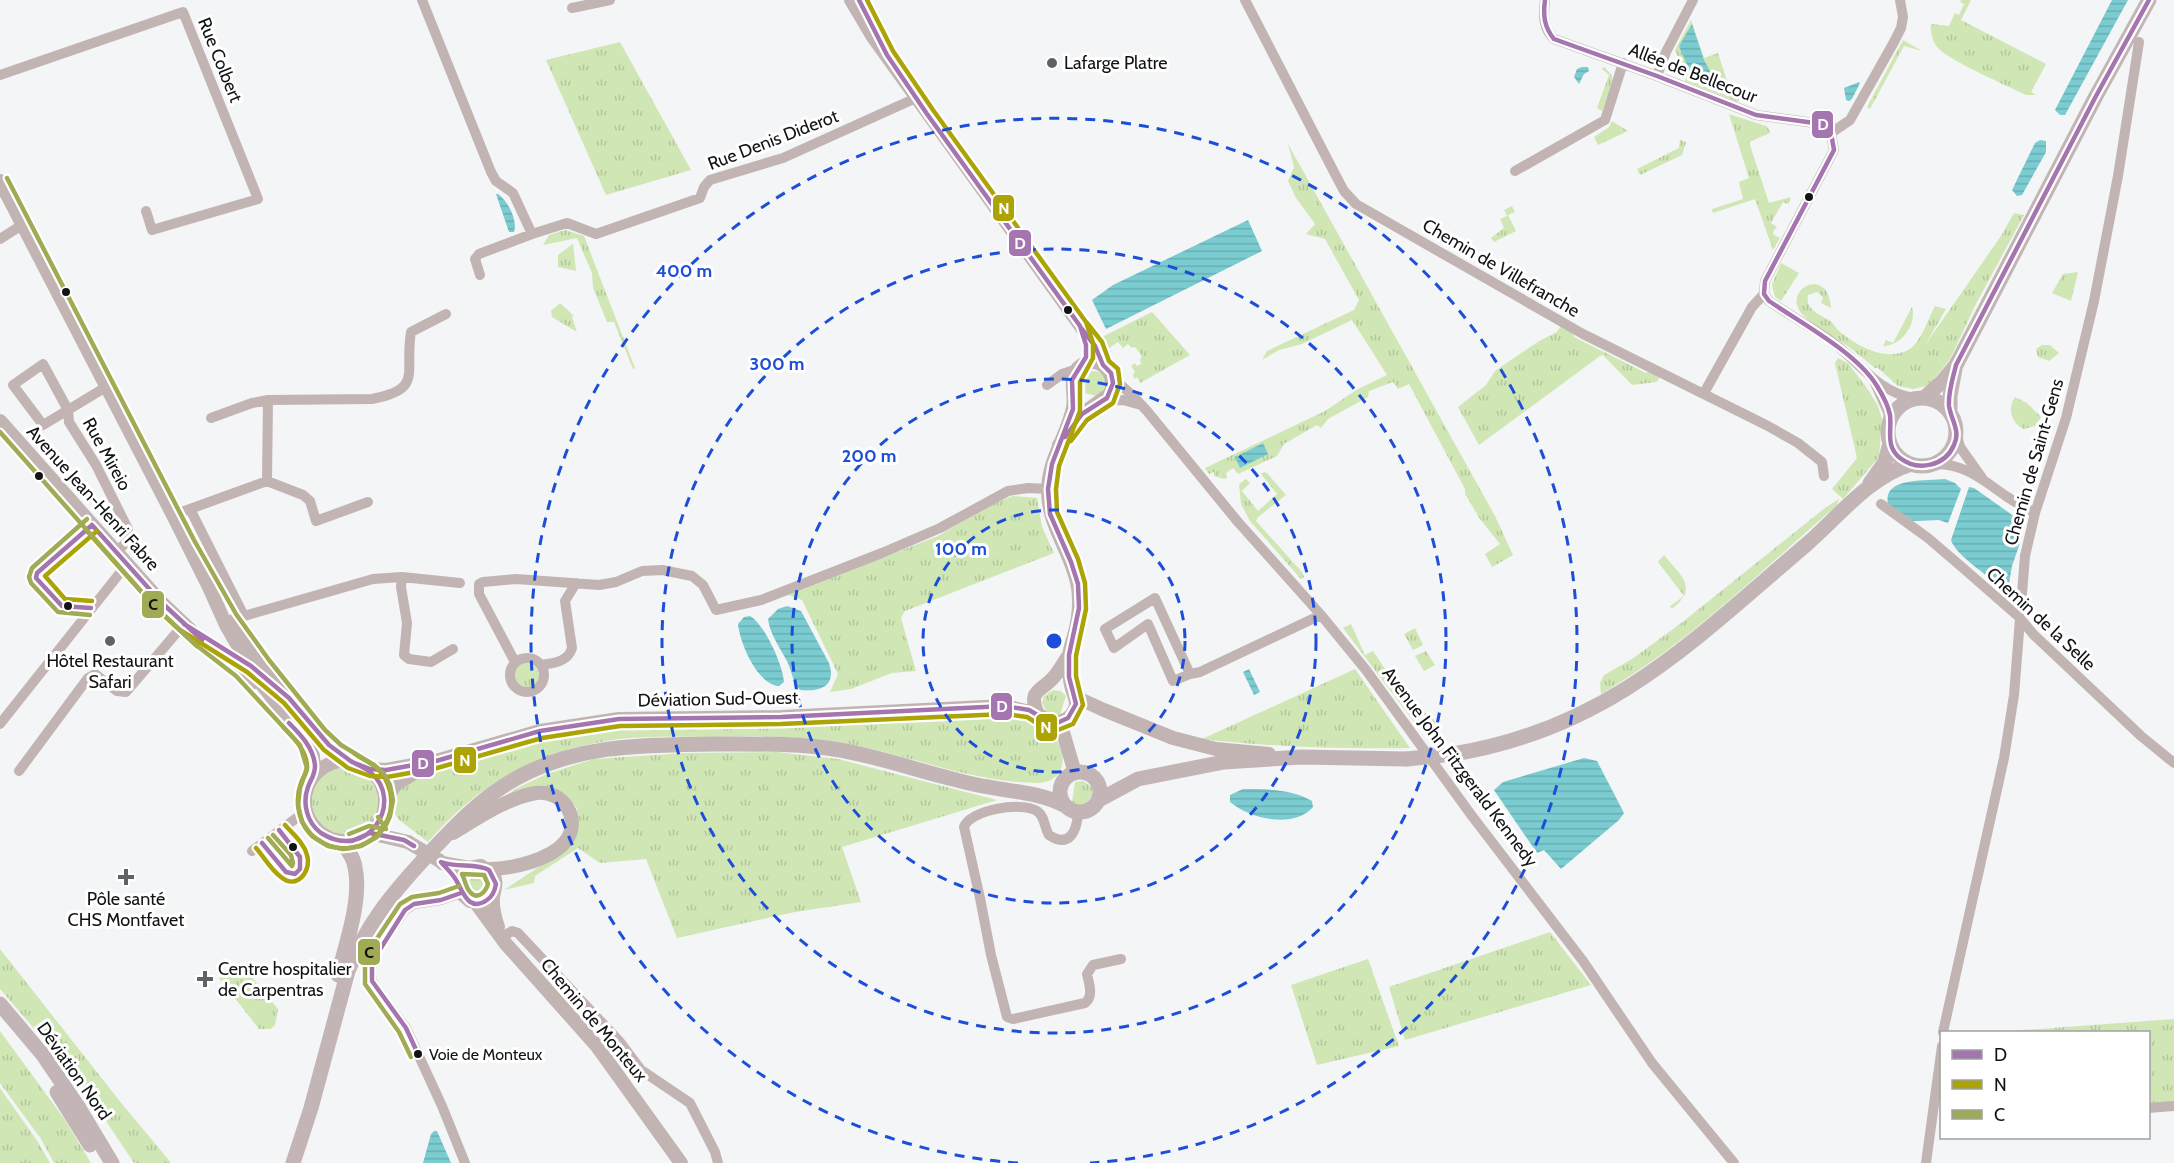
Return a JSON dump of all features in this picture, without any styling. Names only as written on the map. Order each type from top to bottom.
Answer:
[{"type":"main road","points":[[851,0],[873,37],[916,98],[1095,346],[1103,365]]},
{"type":"main road","points":[[859,0],[887,55]]},
{"type":"main road","points":[[1919,397],[1939,401],[1950,411],[1957,434],[1950,452],[1935,464],[1923,466],[1911,464],[1902,459],[1890,443],[1888,435],[1890,420],[1895,410],[1904,402],[1919,397],[1942,382],[1956,365],[2096,96],[2149,0]]},
{"type":"main road","points":[[0,181],[173,515],[226,625],[265,690],[310,748],[314,775]]},
{"type":"main road","points":[[1005,706],[1038,714],[1050,722],[1060,722],[1068,718],[1075,709],[1069,655],[1079,608],[1078,584],[1050,514],[1048,489],[1052,464],[1073,409],[1074,374],[1086,357],[1086,345],[1080,326]]},
{"type":"main road","points":[[1059,445],[1082,414],[1100,402],[1112,389],[1113,378],[1103,365],[1093,362],[1080,367]]},
{"type":"main road","points":[[1950,411],[1950,396],[1956,365]]},
{"type":"main road","points":[[1073,388],[1082,400],[1100,402]]},
{"type":"main road","name":"Avenue Jean-Henri Fabre","points":[[1,423],[161,602],[184,624]]},
{"type":"main road","points":[[1864,491],[1885,462],[1890,443]]},
{"type":"main road","points":[[1019,791],[1049,787],[1088,773],[1103,780],[1137,780],[1224,762],[1301,758],[1407,759],[1453,754],[1508,743],[1561,724],[1615,696],[1662,666],[1698,638],[1816,536],[1864,491],[1890,473],[1911,464]]},
{"type":"main road","points":[[208,585],[258,658],[329,745],[352,762],[370,769],[386,770],[436,761]]},
{"type":"main road","points":[[184,624],[247,663],[289,698]]},
{"type":"main road","points":[[184,624],[241,670],[297,730]]},
{"type":"main road","points":[[206,638],[223,633],[226,625]]},
{"type":"main road","points":[[1050,681],[1069,655]]},
{"type":"main road","points":[[1005,706],[1027,698],[1045,683],[1062,682],[1082,700],[1194,745],[1301,758]]},
{"type":"main road","points":[[1037,691],[1034,702],[1038,714]]},
{"type":"main road","name":"Déviation Sud-Ouest","points":[[436,761],[540,731],[619,719],[780,717],[1005,706]]},
{"type":"main road","points":[[1060,722],[1069,778],[1060,792],[1064,805]]},
{"type":"main road","points":[[293,1163],[355,954],[373,920],[393,893],[475,807],[516,778],[557,761],[594,750],[623,746],[763,744],[815,747],[867,756],[987,787],[1019,791],[1053,800],[1078,813],[1092,810],[1100,800],[1137,780]]},
{"type":"main road","points":[[352,762],[332,763],[314,775],[306,792],[306,811],[309,820],[321,833],[342,842],[361,838],[376,828],[396,784],[436,761]]},
{"type":"main road","points":[[370,769],[383,788],[384,807],[406,841]]},
{"type":"main road","points":[[1095,778],[1100,787],[1100,800]]},
{"type":"main road","points":[[441,862],[467,900],[476,903],[484,902],[524,866],[565,842],[570,834],[572,818],[568,808],[553,795],[538,793],[520,798],[444,838]]},
{"type":"main road","points":[[370,833],[406,841],[441,862],[469,868],[481,866],[489,869],[524,866]]},
{"type":"main road","points":[[334,1019],[331,1007],[353,913],[356,887],[355,866],[342,842]]},
{"type":"main road","points":[[460,888],[462,874],[469,868]]},
{"type":"main road","points":[[489,869],[493,874],[494,910],[500,935]]},
{"type":"main road","name":"Chemin de Monteux","points":[[476,903],[500,935],[596,1045],[681,1163]]},
{"type":"main road","name":"Déviation Nord","points":[[0,1004],[43,1055],[79,1108],[112,1163]]},
{"type":"main road","name":"Déviation Nord","points":[[0,1018],[49,1080],[101,1163]]},
{"type":"street","points":[[422,0],[496,181],[513,193],[532,234]]},
{"type":"street","points":[[572,8],[610,0]]},
{"type":"street","name":"Chemin de Villefranche","points":[[1245,0],[1344,191],[1356,204],[1583,334],[1704,393],[1798,443],[1822,462],[1824,476]]},
{"type":"street","name":"Allée de Bellecour","points":[[1545,0],[1546,31],[1554,39],[1623,63],[1756,115],[1822,124],[1831,133]]},
{"type":"street","points":[[1657,76],[1666,52],[1694,0]]},
{"type":"street","points":[[1900,0],[1903,17],[1894,42],[1850,120],[1831,133],[1834,150],[1765,281],[1764,294],[1768,300],[1837,346],[1874,380],[1900,396],[1919,397]]},
{"type":"street","name":"Rue Colbert","points":[[0,75],[183,12],[258,199],[152,230],[146,211]]},
{"type":"street","name":"Chemin de Saint-Gens","points":[[1943,1031],[2004,758],[2014,696],[2025,556],[2035,513],[2066,418],[2094,301],[2118,176],[2139,42]]},
{"type":"street","points":[[1515,171],[1605,120],[1623,63]]},
{"type":"street","name":"Rue Denis Diderot","points":[[480,275],[475,259],[479,254],[567,223],[596,234],[700,198],[704,187],[710,180],[783,158],[916,98]]},
{"type":"street","points":[[0,239],[22,225]]},
{"type":"street","points":[[1704,393],[1752,307],[1764,294]]},
{"type":"street","points":[[211,418],[252,402],[372,399],[402,390],[409,381],[411,332],[446,314]]},
{"type":"street","points":[[43,364],[68,410],[43,425],[13,386],[43,364]]},
{"type":"street","points":[[1073,388],[1051,382],[1062,374],[1080,367]]},
{"type":"street","name":"Avenue John Fitzgerald Kennedy","points":[[1113,378],[1142,405],[1366,670],[1472,816],[1584,961],[1652,1063],[1734,1163]]},
{"type":"street","points":[[1874,380],[1890,420]]},
{"type":"street","name":"Rue Mireio","points":[[106,387],[68,410],[69,422],[96,465],[128,529],[127,543],[117,551]]},
{"type":"street","points":[[267,481],[268,400]]},
{"type":"street","points":[[1100,402],[1123,400],[1142,405]]},
{"type":"street","points":[[1957,434],[1960,447],[1983,478]]},
{"type":"street","points":[[1935,464],[1958,466],[1983,478],[2007,497],[2035,513]]},
{"type":"street","points":[[173,515],[267,481],[303,495],[310,501],[316,521],[368,502]]},
{"type":"street","points":[[515,662],[479,594],[479,584],[516,579],[598,585],[616,582],[642,571],[662,570],[692,576],[703,585],[716,610],[761,600],[882,553],[940,528],[1008,491],[1028,488],[1048,489]]},
{"type":"street","name":"Chemin de la Selle","points":[[1881,504],[1928,538],[2019,617],[2034,635],[2141,736],[2174,763]]},
{"type":"street","points":[[190,509],[244,616],[373,579],[402,577],[460,583]]},
{"type":"street","points":[[0,724],[127,564]]},
{"type":"street","points":[[402,577],[401,587],[407,623],[404,655],[408,659],[431,662],[453,649]]},
{"type":"street","points":[[541,665],[544,675],[540,686],[535,690],[524,692],[514,687],[509,678],[510,669],[521,658],[529,658],[541,665],[564,660],[571,653],[565,601],[576,583]]},
{"type":"street","points":[[1190,674],[1155,598],[1105,628],[1114,648],[1148,624],[1173,681],[1200,672],[1321,615]]},
{"type":"street","points":[[19,771],[88,678],[95,674],[117,691],[126,692],[184,624]]},
{"type":"street","points":[[1078,813],[1073,834],[1061,840],[1049,835],[1041,816],[1030,808],[1014,807],[988,811],[969,818],[964,827],[991,955],[1007,1017],[1013,1019],[1085,1002],[1091,993],[1087,974],[1093,965],[1121,959]]},
{"type":"street","points":[[252,851],[306,811]]},
{"type":"street","points":[[460,888],[441,900],[414,904],[405,910],[378,950],[372,962],[371,973],[377,990],[406,1028],[465,1163]]},
{"type":"street","points":[[500,935],[512,931],[518,933],[620,1042],[641,1071],[690,1103],[715,1152],[718,1163]]},
{"type":"street","points":[[1926,1163],[1937,1126],[1940,1066]]},
{"type":"street","points":[[2150,1108],[2174,1106]]},
{"type":"green space","points":[[1971,0],[1961,20],[2046,64],[2031,92],[2036,95],[2026,95],[1953,59],[1937,47],[1932,36],[1931,24],[1949,26],[1955,13],[1959,15],[1964,4],[1960,2]]},
{"type":"green space","points":[[1691,20],[1704,58],[1718,53],[1730,90],[1744,87],[1738,102],[1685,81],[1686,78],[1675,50]]},
{"type":"green space","points":[[1903,40],[1922,51],[1904,46],[1870,109],[1867,107]]},
{"type":"green space","points":[[620,42],[691,170],[606,195],[546,60]]},
{"type":"green space","points":[[1604,67],[1612,75],[1612,82],[1602,111],[1597,108],[1609,75],[1602,69]]},
{"type":"green space","points":[[1729,114],[1766,126],[1770,131],[1749,142],[1769,203],[1791,197],[1788,204],[1783,202],[1771,223],[1777,227],[1773,232],[1774,235],[1780,238],[1773,250],[1755,199],[1713,213],[1712,209],[1743,199],[1739,182],[1749,178]]},
{"type":"green space","points":[[1612,121],[1628,131],[1598,145],[1594,137],[1609,127]]},
{"type":"green space","points":[[1680,140],[1686,142],[1682,155],[1640,175],[1637,169],[1679,148]]},
{"type":"green space","points":[[1288,144],[1495,516],[1513,555],[1492,567],[1485,554],[1500,544],[1480,519],[1465,494],[1465,489],[1409,384],[1398,389],[1393,382],[1369,391],[1368,397],[1328,419],[1321,428],[1317,425],[1284,444],[1277,456],[1238,474],[1233,468],[1226,473],[1227,478],[1224,479],[1214,476],[1214,472],[1209,474],[1205,468],[1325,411],[1358,389],[1387,375],[1352,320],[1302,344],[1279,350],[1262,360],[1267,351],[1354,310],[1359,300],[1325,239],[1306,234],[1315,224],[1296,198],[1288,181],[1294,167]]},
{"type":"green space","points":[[1512,206],[1515,212],[1508,215],[1516,231],[1494,242],[1491,238],[1504,228],[1500,219],[1507,216],[1504,210]]},
{"type":"green space","points":[[2014,213],[2024,215],[1976,304],[1950,359],[1927,386],[1913,389],[1898,386],[1878,368],[1810,321],[1797,307],[1800,291],[1811,284],[1818,285],[1829,296],[1831,308],[1821,303],[1823,297],[1817,292],[1808,295],[1809,304],[1814,311],[1854,342],[1872,351],[1890,354],[1913,347],[1935,306],[1946,309],[1925,345],[2001,236]]},
{"type":"green space","points":[[565,230],[584,236],[635,368],[633,369],[614,322],[607,322],[593,288],[592,273],[577,238],[543,245],[549,235]]},
{"type":"green space","points":[[573,244],[576,271],[558,267],[558,255]]},
{"type":"green space","points":[[1781,263],[1799,273],[1781,301],[1775,297],[1772,285]]},
{"type":"green space","points":[[2078,272],[2071,301],[2052,293],[2063,274]]},
{"type":"green space","points":[[560,303],[574,316],[572,317],[577,332],[552,317],[551,311]]},
{"type":"green space","points":[[1912,307],[1912,321],[1906,333],[1896,342],[1890,345],[1883,346],[1886,340],[1893,343]]},
{"type":"green space","points":[[1152,312],[1190,355],[1140,383],[1137,377],[1134,379],[1135,372],[1131,366],[1135,363],[1137,366],[1141,364],[1142,356],[1135,347],[1132,348],[1128,344],[1123,348],[1118,342],[1108,349],[1100,338]]},
{"type":"green space","points":[[1562,324],[1573,332],[1574,337],[1646,373],[1649,370],[1660,376],[1657,382],[1632,385],[1603,355],[1600,356],[1479,445],[1458,407],[1486,385],[1495,371],[1539,341],[1557,332]]},
{"type":"green space","points":[[2042,345],[2050,345],[2059,353],[2049,361],[2038,357],[2036,349]]},
{"type":"green space","points":[[1838,358],[1848,363],[1869,391],[1878,406],[1882,419],[1879,457],[1843,499],[1832,489],[1857,458],[1835,363]]},
{"type":"green space","points":[[1092,371],[1100,372],[1105,377],[1106,389],[1096,396],[1085,393],[1086,374]]},
{"type":"green space","points":[[2015,397],[2027,403],[2041,417],[2035,426],[2024,429],[2013,419],[2011,406]]},
{"type":"green space","points":[[1264,472],[1286,495],[1256,521],[1302,572],[1304,577],[1301,579],[1250,521],[1241,504],[1239,484],[1246,479],[1250,483],[1242,491],[1258,511],[1277,494],[1261,474]]},
{"type":"green space","points":[[1013,496],[1037,498],[1042,527],[1054,553],[905,611],[901,618],[916,671],[892,673],[851,689],[830,692],[838,674],[802,600],[788,595],[938,536],[992,504]]},
{"type":"green space","points":[[1839,499],[1837,505],[1694,630],[1664,653],[1601,694],[1600,683],[1604,675],[1632,659],[1680,624]]},
{"type":"green space","points":[[1664,555],[1684,582],[1686,588],[1684,596],[1658,562]]},
{"type":"green space","points":[[1683,597],[1680,601],[1672,609],[1670,606]]},
{"type":"green space","points":[[1351,624],[1365,655],[1373,651],[1401,693],[1435,721],[1435,726],[1429,729],[1417,726],[1343,628]]},
{"type":"green space","points":[[1415,628],[1423,645],[1413,650],[1404,634]]},
{"type":"green space","points":[[1426,651],[1435,665],[1424,671],[1415,656]]},
{"type":"green space","points":[[526,663],[535,667],[539,676],[535,685],[526,689],[517,685],[513,676],[517,667]]},
{"type":"green space","points":[[1355,669],[1410,748],[1306,747],[1202,739]]},
{"type":"green space","points":[[1053,690],[1061,691],[1066,696],[1060,715],[1053,716],[1047,712],[1042,703],[1044,696]]},
{"type":"green space","points":[[1019,712],[1048,731],[1059,745],[1063,761],[1058,774],[1053,779],[1037,783],[987,778],[867,748],[825,740],[774,737],[641,737],[591,744],[538,760],[491,786],[469,802],[428,842],[398,819],[392,808],[393,796],[399,788],[426,774],[543,739],[594,731],[648,726],[779,725]]},
{"type":"green space","points":[[777,752],[838,759],[997,800],[842,847],[861,902],[795,912],[677,938],[646,859],[600,863],[578,848],[535,876],[534,883],[504,890],[548,861],[576,835],[577,808],[564,794],[505,796],[517,788],[547,774],[593,759],[685,753]]},
{"type":"green space","points":[[345,768],[358,770],[368,778],[376,788],[378,801],[376,814],[368,824],[358,832],[345,834],[332,832],[322,824],[314,814],[312,801],[314,788],[322,778],[332,770]]},
{"type":"green space","points":[[1083,781],[1092,787],[1093,795],[1086,804],[1079,806],[1072,802],[1075,782]]},
{"type":"green space","points":[[478,874],[486,879],[488,886],[473,893],[469,888],[469,882]]},
{"type":"green space","points":[[1550,932],[1591,985],[1405,1040],[1389,987]]},
{"type":"green space","points":[[0,949],[170,1163],[134,1163],[80,1082],[0,989]]},
{"type":"green space","points":[[1368,959],[1399,1046],[1317,1065],[1291,985]]},
{"type":"green space","points":[[239,962],[278,1009],[275,1025],[271,1029],[259,1029],[219,978]]},
{"type":"green space","points":[[2174,1019],[2174,1102],[2150,1104],[2150,1031],[2010,1031]]},
{"type":"green space","points":[[0,1031],[65,1120],[91,1163],[54,1163],[41,1139],[0,1083]]},
{"type":"green space","points":[[0,1088],[38,1142],[50,1163],[0,1163]]},
{"type":"water","points":[[2112,0],[2128,0],[2065,115],[2060,115],[2055,110]]},
{"type":"water","points":[[1692,24],[1704,60],[1715,80],[1714,84],[1691,75],[1679,46]]},
{"type":"water","points":[[1588,67],[1589,71],[1584,74],[1579,84],[1574,77],[1577,69]]},
{"type":"water","points":[[1859,82],[1852,99],[1846,100],[1844,88]]},
{"type":"water","points":[[2040,140],[2046,141],[2046,152],[2022,195],[2017,196],[2012,190],[2035,143]]},
{"type":"water","points":[[496,194],[502,197],[511,212],[515,222],[514,232],[509,232]]},
{"type":"water","points":[[1248,220],[1262,251],[1106,329],[1092,300],[1113,285]]},
{"type":"water","points":[[1263,443],[1268,454],[1240,468],[1235,457]]},
{"type":"water","points":[[1945,479],[1955,483],[1961,489],[1948,523],[1939,520],[1913,521],[1888,504],[1888,495],[1898,485],[1907,482]]},
{"type":"water","points":[[1969,487],[1974,488],[2015,517],[2020,526],[2022,537],[2012,566],[2008,590],[1967,560],[1951,540]]},
{"type":"water","points":[[787,606],[801,611],[829,663],[831,678],[820,689],[800,690],[771,631],[768,619],[778,609]]},
{"type":"water","points":[[750,616],[762,628],[777,656],[784,682],[779,686],[764,679],[746,652],[738,624],[744,617]]},
{"type":"water","points":[[1249,669],[1260,692],[1254,695],[1243,672]]},
{"type":"water","points":[[1584,758],[1597,761],[1624,813],[1619,820],[1561,869],[1544,850],[1537,853],[1494,790],[1503,782]]},
{"type":"water","points":[[1243,789],[1296,794],[1312,801],[1313,807],[1305,814],[1295,818],[1284,820],[1260,817],[1230,802],[1230,795]]},
{"type":"water","points":[[437,1131],[451,1163],[423,1163],[431,1134]]},
{"type":"waterway","points":[[607,1035],[621,1052]]},
{"type":"transit line","name":"D","points":[[184,624],[251,666],[289,698],[329,745],[352,762],[370,769],[386,770],[436,761],[540,731],[619,719],[781,717],[1005,706],[1029,710],[1046,720],[1057,723],[1068,718],[1076,704],[1069,677],[1069,655],[1079,608],[1078,584],[1050,514],[1048,489],[1052,464],[1073,409],[1072,380],[1086,357],[1086,345],[1080,326],[887,55],[859,0]]},
{"type":"transit line","name":"N","points":[[180,630],[247,672],[284,703],[324,750],[348,768],[370,776],[387,777],[437,768],[542,738],[620,726],[781,724],[1005,714],[1027,717],[1043,727],[1058,730],[1073,724],[1083,705],[1076,676],[1076,656],[1086,609],[1085,583],[1078,559],[1057,512],[1056,489],[1059,466],[1080,411],[1080,382],[1093,358],[1093,343],[1086,322],[893,51],[867,0]]},
{"type":"transit line","name":"D","points":[[1545,0],[1545,21],[1554,39],[1756,115],[1822,124],[1831,133],[1834,150],[1765,281],[1764,294],[1769,301],[1842,350],[1868,374],[1888,407],[1892,448],[1900,458],[1923,466],[1944,458],[1954,445],[1956,430],[1949,401],[1956,365],[2096,96],[2149,0]]},
{"type":"transit line","name":"C","points":[[0,432],[155,607],[196,645],[236,676],[300,745],[307,768],[300,788],[298,805],[302,822],[312,836],[328,846],[343,849],[361,846],[377,837],[390,816],[393,800],[390,785],[384,774],[374,765],[341,745],[325,730],[269,660],[236,614],[194,540],[7,178]]},
{"type":"transit line","name":"N","points":[[1071,441],[1087,420],[1113,403],[1120,384],[1118,369],[1109,361],[1102,342],[1087,323]]},
{"type":"transit line","name":"D","points":[[1065,437],[1082,414],[1107,398],[1113,383],[1111,373],[1103,365],[1095,346],[1081,328]]},
{"type":"transit line","name":"C","points":[[87,519],[32,568],[29,577],[31,583],[58,612],[90,615]]},
{"type":"transit line","name":"D","points":[[92,525],[161,602],[202,640]]},
{"type":"transit line","name":"D","points":[[91,608],[62,606],[36,578],[37,573],[92,525]]},
{"type":"transit line","name":"N","points":[[86,530],[155,607],[197,646]]},
{"type":"transit line","name":"N","points":[[92,601],[65,599],[45,576],[97,531]]},
{"type":"transit line","name":"D","points":[[289,723],[306,742],[314,759],[314,772],[306,793],[309,818],[321,833],[338,840],[353,840],[366,835],[376,825],[383,812],[384,798],[381,785],[369,771],[351,761]]},
{"type":"transit line","name":"N","points":[[284,728],[299,745],[306,761],[306,772],[299,790],[299,813],[310,833],[333,847],[351,848],[366,843],[379,833],[388,819],[391,803],[388,786],[378,769],[355,754]]},
{"type":"transit line","name":"C","points":[[349,834],[369,826],[386,829],[378,817]]},
{"type":"transit line","name":"N","points":[[256,848],[281,877],[292,881],[302,877],[308,861],[306,851],[285,825]]},
{"type":"transit line","name":"D","points":[[262,843],[286,872],[295,874],[300,869],[300,857],[279,830]]},
{"type":"transit line","name":"D","points":[[352,841],[370,833],[404,840],[414,846]]},
{"type":"transit line","name":"C","points":[[268,838],[292,866],[291,855],[273,835]]},
{"type":"transit line","name":"D","points":[[441,862],[489,870],[496,884],[492,895],[481,903],[471,902],[441,862]]},
{"type":"transit line","name":"C","points":[[462,874],[484,875],[488,884],[481,894],[473,895],[467,888],[462,874]]},
{"type":"transit line","name":"C","points":[[411,1057],[399,1032],[365,984],[365,960],[400,904],[412,897],[439,893],[459,886]]},
{"type":"transit line","name":"D","points":[[418,1054],[406,1028],[372,981],[372,962],[405,910],[414,904],[441,900],[461,893]]},
{"type":"place","name":"Lafarge Platre","points":[[1052,63]]},
{"type":"place","name":"Hôtel Restaurant Safari","points":[[110,641]]},
{"type":"place","name":"Pôle santé CHS Montfavet","points":[[126,877]]},
{"type":"place","name":"Centre hospitalier de Carpentras","points":[[205,979]]},
{"type":"place","name":"Voie de Monteux","points":[[418,1054]]}]
